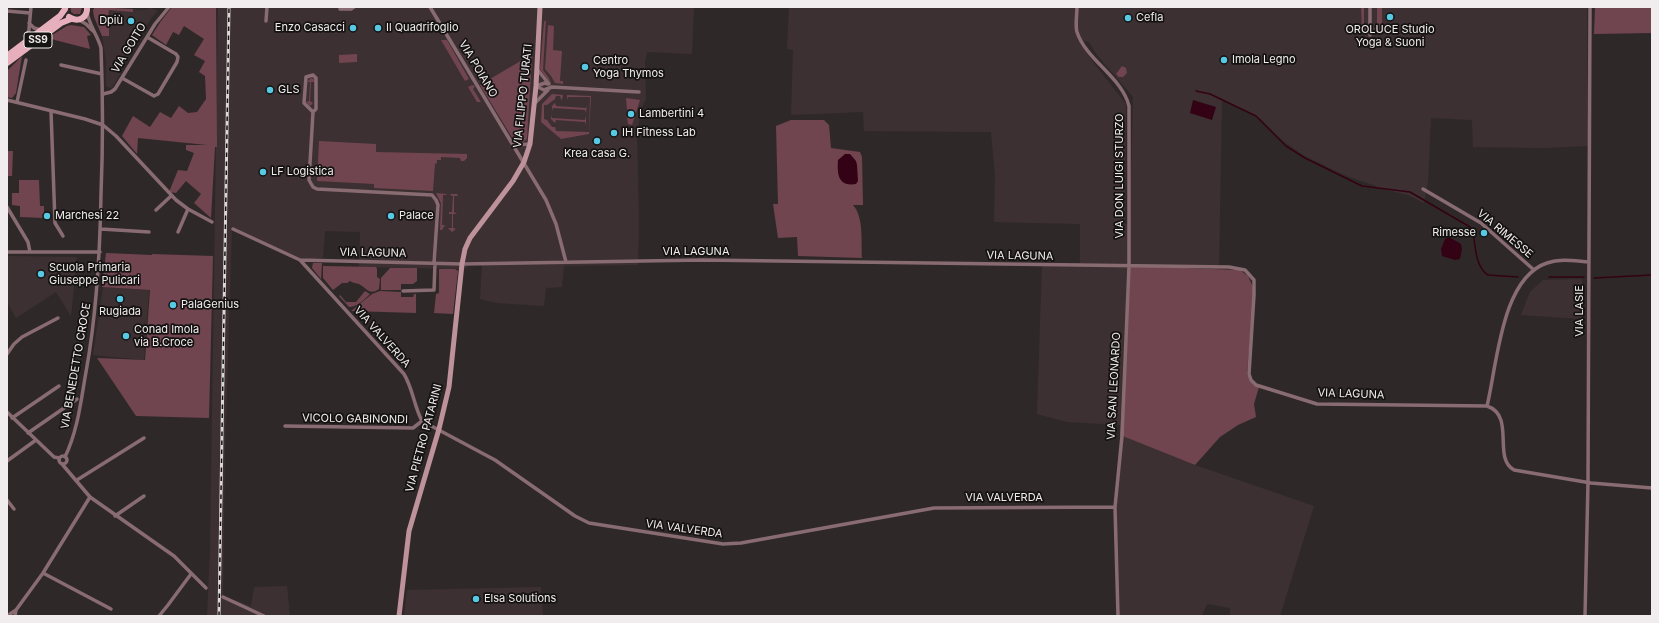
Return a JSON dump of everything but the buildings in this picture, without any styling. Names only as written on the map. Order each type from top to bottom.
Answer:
[{"type":"main road","name":"VIA FILIPPO TURATI","points":[[462,264],[465,249],[470,238],[512,181],[524,162],[530,144],[536,86],[540,7]]},
{"type":"main road","points":[[65,8],[71,19],[78,20],[84,17],[87,9]]},
{"type":"main road","name":"SS9","points":[[7,56],[60,16],[65,8]]},
{"type":"main road","name":"SS9","points":[[7,63],[61,23],[71,19]]},
{"type":"main road","name":"VIA PIETRO PATARINI","points":[[399,616],[409,532],[439,429],[449,387],[462,264]]},
{"type":"street","points":[[28,40],[31,7]]},
{"type":"street","name":"VIA GOITO","points":[[103,94],[114,90],[155,24],[168,7]]},
{"type":"street","points":[[266,21],[267,7]]},
{"type":"street","points":[[340,9],[351,9],[354,7]]},
{"type":"street","name":"VIA POIANO","points":[[430,7],[546,200],[556,224],[566,262]]},
{"type":"street","name":"VIA DON LUIGI STURZO","points":[[1077,7],[1076,30],[1082,43],[1124,92],[1129,106],[1129,266]]},
{"type":"street","points":[[1370,7],[1370,35]]},
{"type":"street","name":"VIA LASIE","points":[[1585,616],[1588,482],[1590,7]]},
{"type":"street","name":"VIA BENEDETTO CROCE","points":[[65,457],[76,428],[90,353],[98,289],[100,252],[103,125],[101,48],[96,32],[88,16],[87,9]]},
{"type":"street","points":[[7,10],[30,13]]},
{"type":"street","points":[[78,20],[83,21],[96,32]]},
{"type":"street","points":[[29,23],[34,28],[42,30]]},
{"type":"street","points":[[122,78],[154,96],[158,94],[178,60],[177,56],[147,37]]},
{"type":"street","points":[[17,102],[26,60]]},
{"type":"street","points":[[61,65],[102,74]]},
{"type":"street","points":[[537,68],[549,84],[550,88]]},
{"type":"street","points":[[313,112],[304,103],[306,77],[314,75],[316,78],[316,109],[313,112],[309,180],[313,187],[323,190],[432,195],[436,200],[438,205],[435,288],[434,290],[403,291]]},
{"type":"street","points":[[536,86],[544,83],[549,84]]},
{"type":"street","points":[[536,86],[544,90],[550,88],[639,92]]},
{"type":"street","points":[[534,104],[550,88]]},
{"type":"street","points":[[7,100],[85,119],[103,125],[116,136],[171,196],[188,209],[212,222]]},
{"type":"street","points":[[309,108],[316,104]]},
{"type":"street","points":[[51,111],[55,223],[63,236]]},
{"type":"street","points":[[510,141],[516,145],[530,144]]},
{"type":"street","name":"VIA RIMESSE","points":[[1423,189],[1481,222],[1534,270]]},
{"type":"street","points":[[156,210],[171,196]]},
{"type":"street","points":[[7,208],[28,242],[30,252]]},
{"type":"street","points":[[178,232],[188,209]]},
{"type":"street","points":[[101,229],[148,232]]},
{"type":"street","name":"VIA LAGUNA","points":[[233,229],[300,260],[462,264],[703,260],[1229,267],[1245,270],[1254,280],[1249,366],[1251,380],[1256,385],[1318,404],[1487,406]]},
{"type":"street","points":[[7,252],[100,252]]},
{"type":"street","name":"VIA VALVERDA","points":[[300,260],[404,374],[408,380],[418,413],[422,421],[495,460],[575,516],[589,523],[724,544],[741,543],[934,508],[1115,507]]},
{"type":"street","points":[[1589,262],[1560,260],[1547,263],[1534,270],[1522,282],[1515,294],[1501,338],[1487,406],[1495,410],[1501,419],[1506,458],[1508,465],[1511,468],[1588,482],[1652,488]]},
{"type":"street","name":"VIA SAN LEONARDO","points":[[1115,507],[1122,436],[1129,266]]},
{"type":"street","points":[[7,354],[14,344],[22,337],[58,318]]},
{"type":"street","points":[[12,418],[59,386]]},
{"type":"street","points":[[28,433],[77,399]]},
{"type":"street","points":[[7,412],[54,457],[65,457],[64,463]]},
{"type":"street","name":"VICOLO GABINONDI","points":[[285,426],[414,428],[422,421]]},
{"type":"street","points":[[77,480],[144,438]]},
{"type":"street","points":[[7,461],[36,440]]},
{"type":"street","points":[[59,458],[59,461],[64,463],[90,497],[174,556],[206,588]]},
{"type":"street","points":[[115,516],[144,496]]},
{"type":"street","points":[[8,616],[16,610],[43,573],[90,497]]},
{"type":"street","points":[[7,500],[14,509]]},
{"type":"street","points":[[1115,507],[1118,616]]},
{"type":"street","points":[[43,573],[111,609]]},
{"type":"street","points":[[158,616],[173,599],[191,574]]},
{"type":"street","points":[[223,597],[264,616]]},
{"type":"street","points":[[15,616],[16,610]]},
{"type":"shaded area","points":[[71,7],[82,7],[80,14],[74,14],[71,12]]},
{"type":"shaded area","points":[[95,7],[144,10],[151,8],[158,11],[152,17],[119,72],[121,73],[112,88],[107,87],[106,85],[106,61],[102,36],[94,17],[93,10]]},
{"type":"shaded area","points":[[95,7],[133,9],[133,12],[109,10],[107,26],[109,28],[109,36],[102,36],[94,17],[93,10]]},
{"type":"shaded area","points":[[172,7],[216,7],[217,147],[215,147],[211,218],[194,203],[201,194],[186,181],[176,193],[169,192],[178,170],[187,171],[194,153],[186,150],[186,145],[207,145],[138,138],[137,154],[122,136],[133,116],[150,127],[160,112],[171,118],[179,106],[188,113],[197,112],[206,99],[205,76],[199,72],[205,61],[194,55],[204,39],[184,26],[179,35],[173,32],[166,45],[152,35]]},
{"type":"shaded area","points":[[218,7],[694,7],[692,54],[647,52],[645,63],[646,99],[643,105],[637,131],[639,223],[638,265],[564,266],[562,287],[546,288],[544,306],[497,303],[480,299],[482,266],[474,262],[465,269],[359,267],[360,232],[325,231],[323,258],[303,260],[232,228],[225,449],[223,596],[251,606],[254,587],[287,586],[290,616],[207,616],[210,550]]},
{"type":"shaded area","points":[[789,7],[1587,7],[1588,146],[1545,148],[1473,147],[1472,120],[1431,118],[1428,182],[1424,203],[1408,195],[1378,188],[1344,175],[1303,155],[1282,140],[1261,119],[1222,100],[1219,269],[1130,266],[1121,425],[1067,422],[1037,414],[1042,264],[1080,263],[1080,224],[994,222],[995,175],[991,132],[864,131],[863,112],[791,115],[793,50],[787,49]],"holes":[[[1080,40],[1089,42],[1097,55],[1133,97],[1130,225],[1125,224],[1126,104],[1086,53]]]},
{"type":"shaded area","points":[[1361,7],[1364,7],[1364,28],[1368,28],[1366,31],[1362,31]]},
{"type":"shaded area","points":[[1377,7],[1382,7],[1382,31],[1376,31],[1373,28],[1377,28]]},
{"type":"shaded area","points":[[1595,7],[1652,7],[1652,33],[1594,34]]},
{"type":"shaded area","points":[[546,20],[543,70],[549,78],[551,84],[540,69],[544,22]]},
{"type":"shaded area","points":[[71,25],[84,27],[91,35],[87,36],[90,49],[47,38]]},
{"type":"shaded area","points":[[548,25],[554,26],[553,50],[562,51],[560,81],[563,81],[563,84],[555,83],[545,69]]},
{"type":"shaded area","points":[[441,40],[447,40],[469,79],[465,81]]},
{"type":"shaded area","points":[[357,54],[357,62],[339,63],[339,55]]},
{"type":"shaded area","points":[[22,56],[16,93],[12,98],[7,97],[7,71]]},
{"type":"shaded area","points":[[529,56],[532,57],[527,139],[522,143],[517,143],[513,139],[480,85]]},
{"type":"shaded area","points":[[1122,66],[1126,68],[1127,73],[1123,77],[1119,77],[1116,74]]},
{"type":"shaded area","points":[[311,78],[314,79],[315,82],[311,82],[310,101],[313,103],[310,106],[306,102],[309,101],[310,82],[307,82]]},
{"type":"shaded area","points":[[472,85],[475,86],[473,89],[481,102],[477,102],[468,87]]},
{"type":"shaded area","points":[[552,94],[563,95],[562,100],[560,96],[556,96],[555,99],[547,105],[544,105],[544,119],[547,120],[552,127],[555,127],[556,131],[589,132],[590,97],[568,97],[567,100],[567,95],[591,96],[589,134],[561,139],[541,122],[542,104]]},
{"type":"shaded area","points":[[626,98],[640,100],[632,125],[628,124],[627,118],[633,118],[633,110],[627,109]]},
{"type":"shaded area","points":[[1193,100],[1216,107],[1212,120],[1190,113]]},
{"type":"shaded area","points":[[555,103],[556,106],[586,108],[587,105],[586,113],[585,110],[553,108],[552,111],[552,106]]},
{"type":"shaded area","points":[[551,115],[552,118],[585,120],[586,116],[586,125],[585,122],[556,120],[555,123],[551,119]]},
{"type":"shaded area","points":[[791,120],[824,120],[829,125],[831,148],[860,152],[862,157],[863,205],[853,205],[859,216],[862,237],[862,258],[798,256],[797,237],[778,238],[773,204],[778,204],[776,126]]},
{"type":"shaded area","points":[[319,141],[376,144],[376,152],[467,154],[467,158],[464,161],[461,161],[460,158],[441,157],[441,160],[437,160],[437,163],[435,164],[433,191],[374,188],[374,184],[317,181]]},
{"type":"shaded area","points":[[7,151],[13,151],[12,176],[7,176]]},
{"type":"shaded area","points":[[845,154],[850,154],[856,161],[858,181],[856,184],[845,183],[840,178],[838,160]]},
{"type":"shaded area","points":[[19,180],[39,180],[40,206],[44,206],[44,218],[20,217],[20,206],[12,205],[12,193],[19,193]]},
{"type":"shaded area","points":[[436,193],[447,195],[443,195],[442,225],[445,225],[442,230],[440,230],[441,203]]},
{"type":"shaded area","points":[[457,194],[458,196],[454,196],[454,212],[457,214],[453,214],[453,228],[456,229],[452,232],[448,228],[452,228],[452,214],[449,214],[449,212],[452,212],[453,196],[450,195]]},
{"type":"shaded area","points":[[1449,237],[1461,244],[1462,249],[1460,259],[1455,260],[1442,256],[1441,249],[1445,239]]},
{"type":"shaded area","points":[[106,253],[213,256],[209,418],[136,416],[97,358],[145,360],[150,290],[102,287]]},
{"type":"shaded area","name":"Scuola Primaria Giuseppe Pulicari","points":[[7,256],[77,257],[71,316],[56,292],[16,318],[7,302]]},
{"type":"shaded area","points":[[313,263],[322,263],[321,279],[312,268]]},
{"type":"shaded area","points":[[323,266],[376,267],[377,277],[380,279],[379,289],[370,292],[359,284],[350,281],[347,283],[342,283],[333,290],[323,278]]},
{"type":"shaded area","points":[[1130,266],[1240,270],[1248,276],[1254,289],[1247,374],[1250,381],[1259,387],[1254,404],[1256,417],[1238,425],[1220,437],[1195,465],[1120,435]]},
{"type":"shaded area","points":[[390,268],[417,268],[417,281],[413,284],[401,284],[401,290],[381,290],[381,278]]},
{"type":"shaded area","points":[[439,269],[455,269],[458,271],[453,314],[434,313],[436,294],[439,293]]},
{"type":"shaded area","points":[[1582,279],[1582,319],[1521,315],[1530,292],[1543,280]]},
{"type":"shaded area","points":[[103,287],[149,290],[144,360],[93,355]]},
{"type":"shaded area","points":[[365,291],[370,294],[360,303],[352,307],[349,307],[339,296],[340,295],[346,302],[356,302]]},
{"type":"shaded area","points":[[380,291],[401,292],[401,297],[413,297],[414,294],[416,294],[416,313],[351,311],[372,294]]},
{"type":"shaded area","points":[[1120,435],[1195,465],[1314,506],[1280,616],[1230,616],[1230,608],[1207,604],[1202,616],[1117,616],[1114,508]]},
{"type":"shaded area","points":[[541,587],[543,616],[404,616],[407,590]]},
{"type":"waterway","points":[[1196,91],[1210,94],[1256,116],[1286,146],[1305,158],[1362,186],[1410,192],[1473,230],[1478,261],[1480,267],[1488,275],[1518,277]]},
{"type":"waterway","points":[[1594,278],[1652,275]]},
{"type":"waterway","points":[[1549,277],[1584,277]]},
{"type":"railway","points":[[219,616],[229,7]]},
{"type":"place","name":"OROLUCE Studio Yoga & Suoni","points":[[1390,17]]},
{"type":"place","name":"Cefla","points":[[1128,18]]},
{"type":"place","name":"Dpiù","points":[[131,21]]},
{"type":"place","name":"Enzo Casacci","points":[[353,28]]},
{"type":"place","name":"Il Quadrifoglio","points":[[378,28]]},
{"type":"place","name":"Imola Legno","points":[[1224,60]]},
{"type":"place","name":"Centro Yoga Thymos","points":[[585,67]]},
{"type":"place","name":"GLS","points":[[270,90]]},
{"type":"place","name":"Lambertini 4","points":[[631,114]]},
{"type":"place","name":"IH Fitness Lab","points":[[614,133]]},
{"type":"place","name":"Krea casa G.","points":[[597,141]]},
{"type":"place","name":"LF Logistica","points":[[263,172]]},
{"type":"place","name":"Marchesi 22","points":[[47,216]]},
{"type":"place","name":"Palace","points":[[391,216]]},
{"type":"place","name":"Rimesse","points":[[1484,233]]},
{"type":"place","name":"Scuola Primaria Giuseppe Pulicari","points":[[41,274]]},
{"type":"place","name":"Rugiada","points":[[120,299]]},
{"type":"place","name":"PalaGenius","points":[[173,305]]},
{"type":"place","name":"Conad Imola via B.Croce","points":[[126,336]]},
{"type":"place","name":"Elsa Solutions","points":[[476,599]]}]
